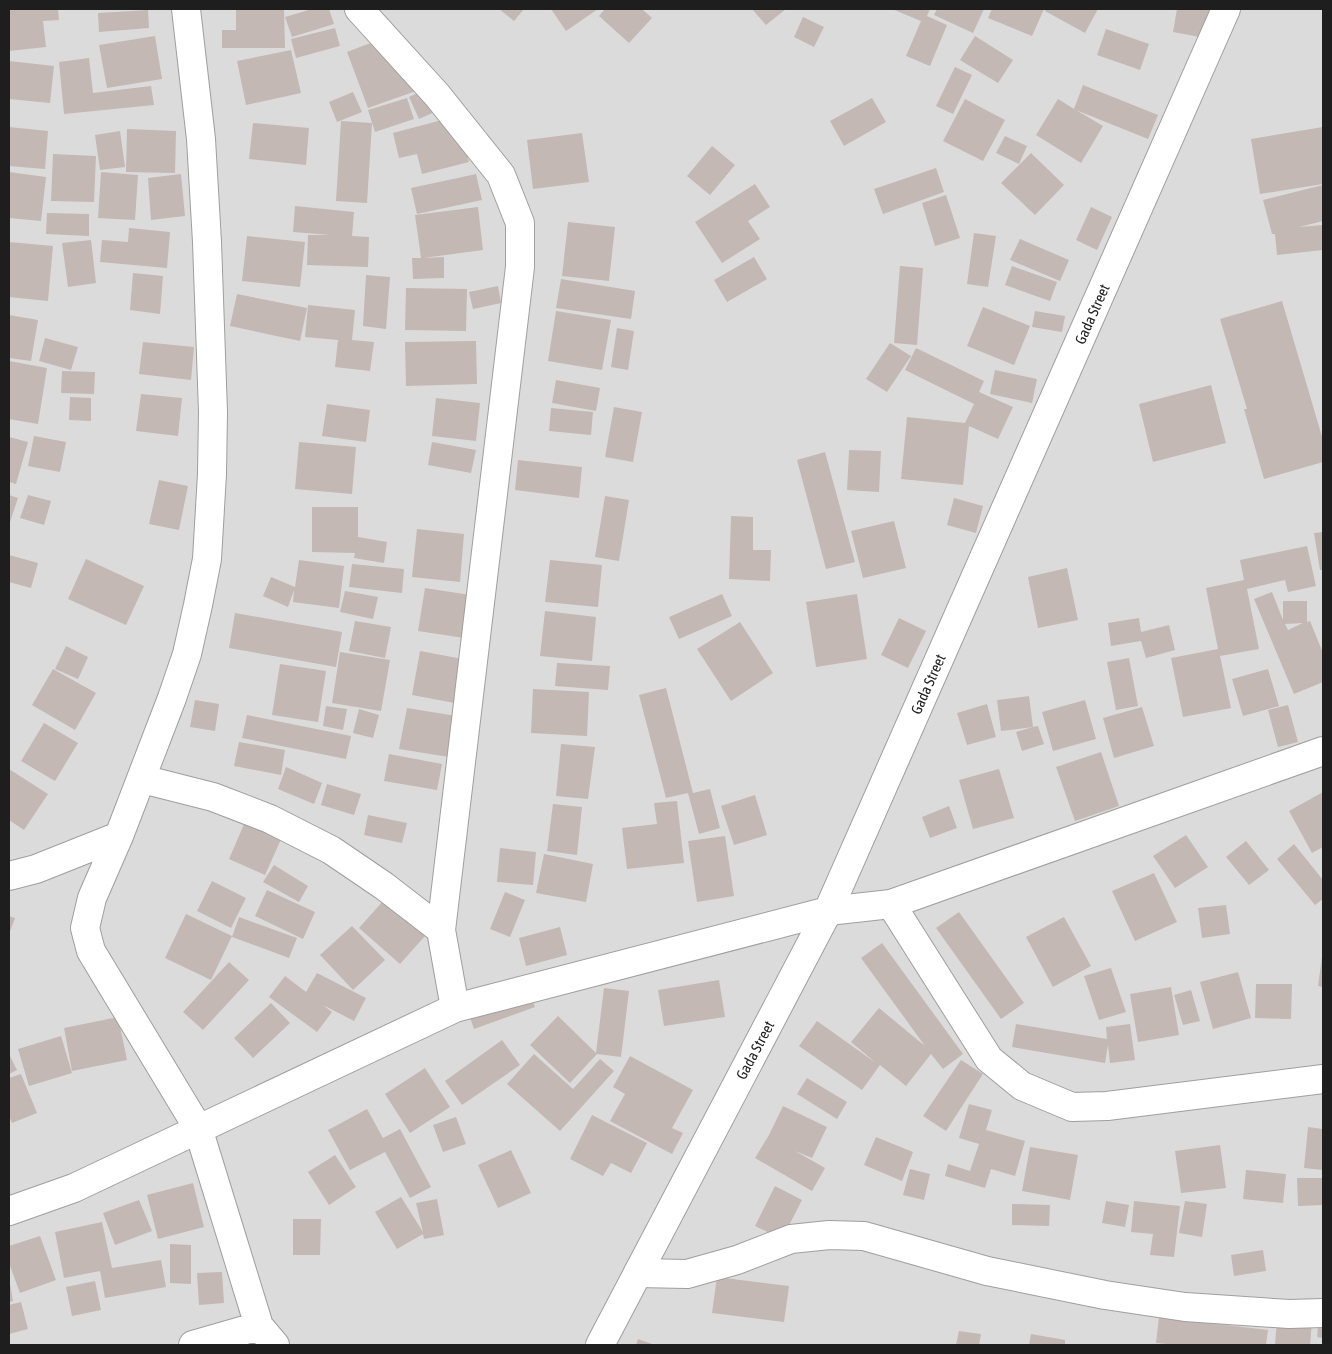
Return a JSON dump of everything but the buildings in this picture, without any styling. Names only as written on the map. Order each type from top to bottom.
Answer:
[{"type":"street","points":[[186,9],[201,139],[213,412],[212,474],[206,559],[198,605],[181,672],[142,779],[92,898],[85,928],[91,951],[198,1128],[267,1335],[193,1345]]},
{"type":"street","points":[[359,9],[437,95],[500,175],[520,223],[520,267],[441,930],[455,1008]]},
{"type":"street","name":"Gada Street","points":[[600,1345],[828,911],[1226,9]]},
{"type":"street","points":[[9,1211],[74,1188],[455,1008],[828,911],[891,904],[1323,751]]},
{"type":"street","points":[[142,779],[213,797],[270,819],[331,850],[384,886],[441,930]]},
{"type":"street","points":[[9,876],[36,869],[119,836]]},
{"type":"street","points":[[891,904],[989,1059],[1022,1086],[1072,1106],[1107,1106],[1323,1079]]},
{"type":"street","points":[[638,1273],[687,1274],[737,1260],[791,1239],[828,1234],[864,1236],[987,1271],[1105,1295],[1185,1307],[1289,1314],[1323,1313]]},
{"type":"shaded area","points":[[9,9],[1323,9],[1323,1345],[9,1345]]}]
